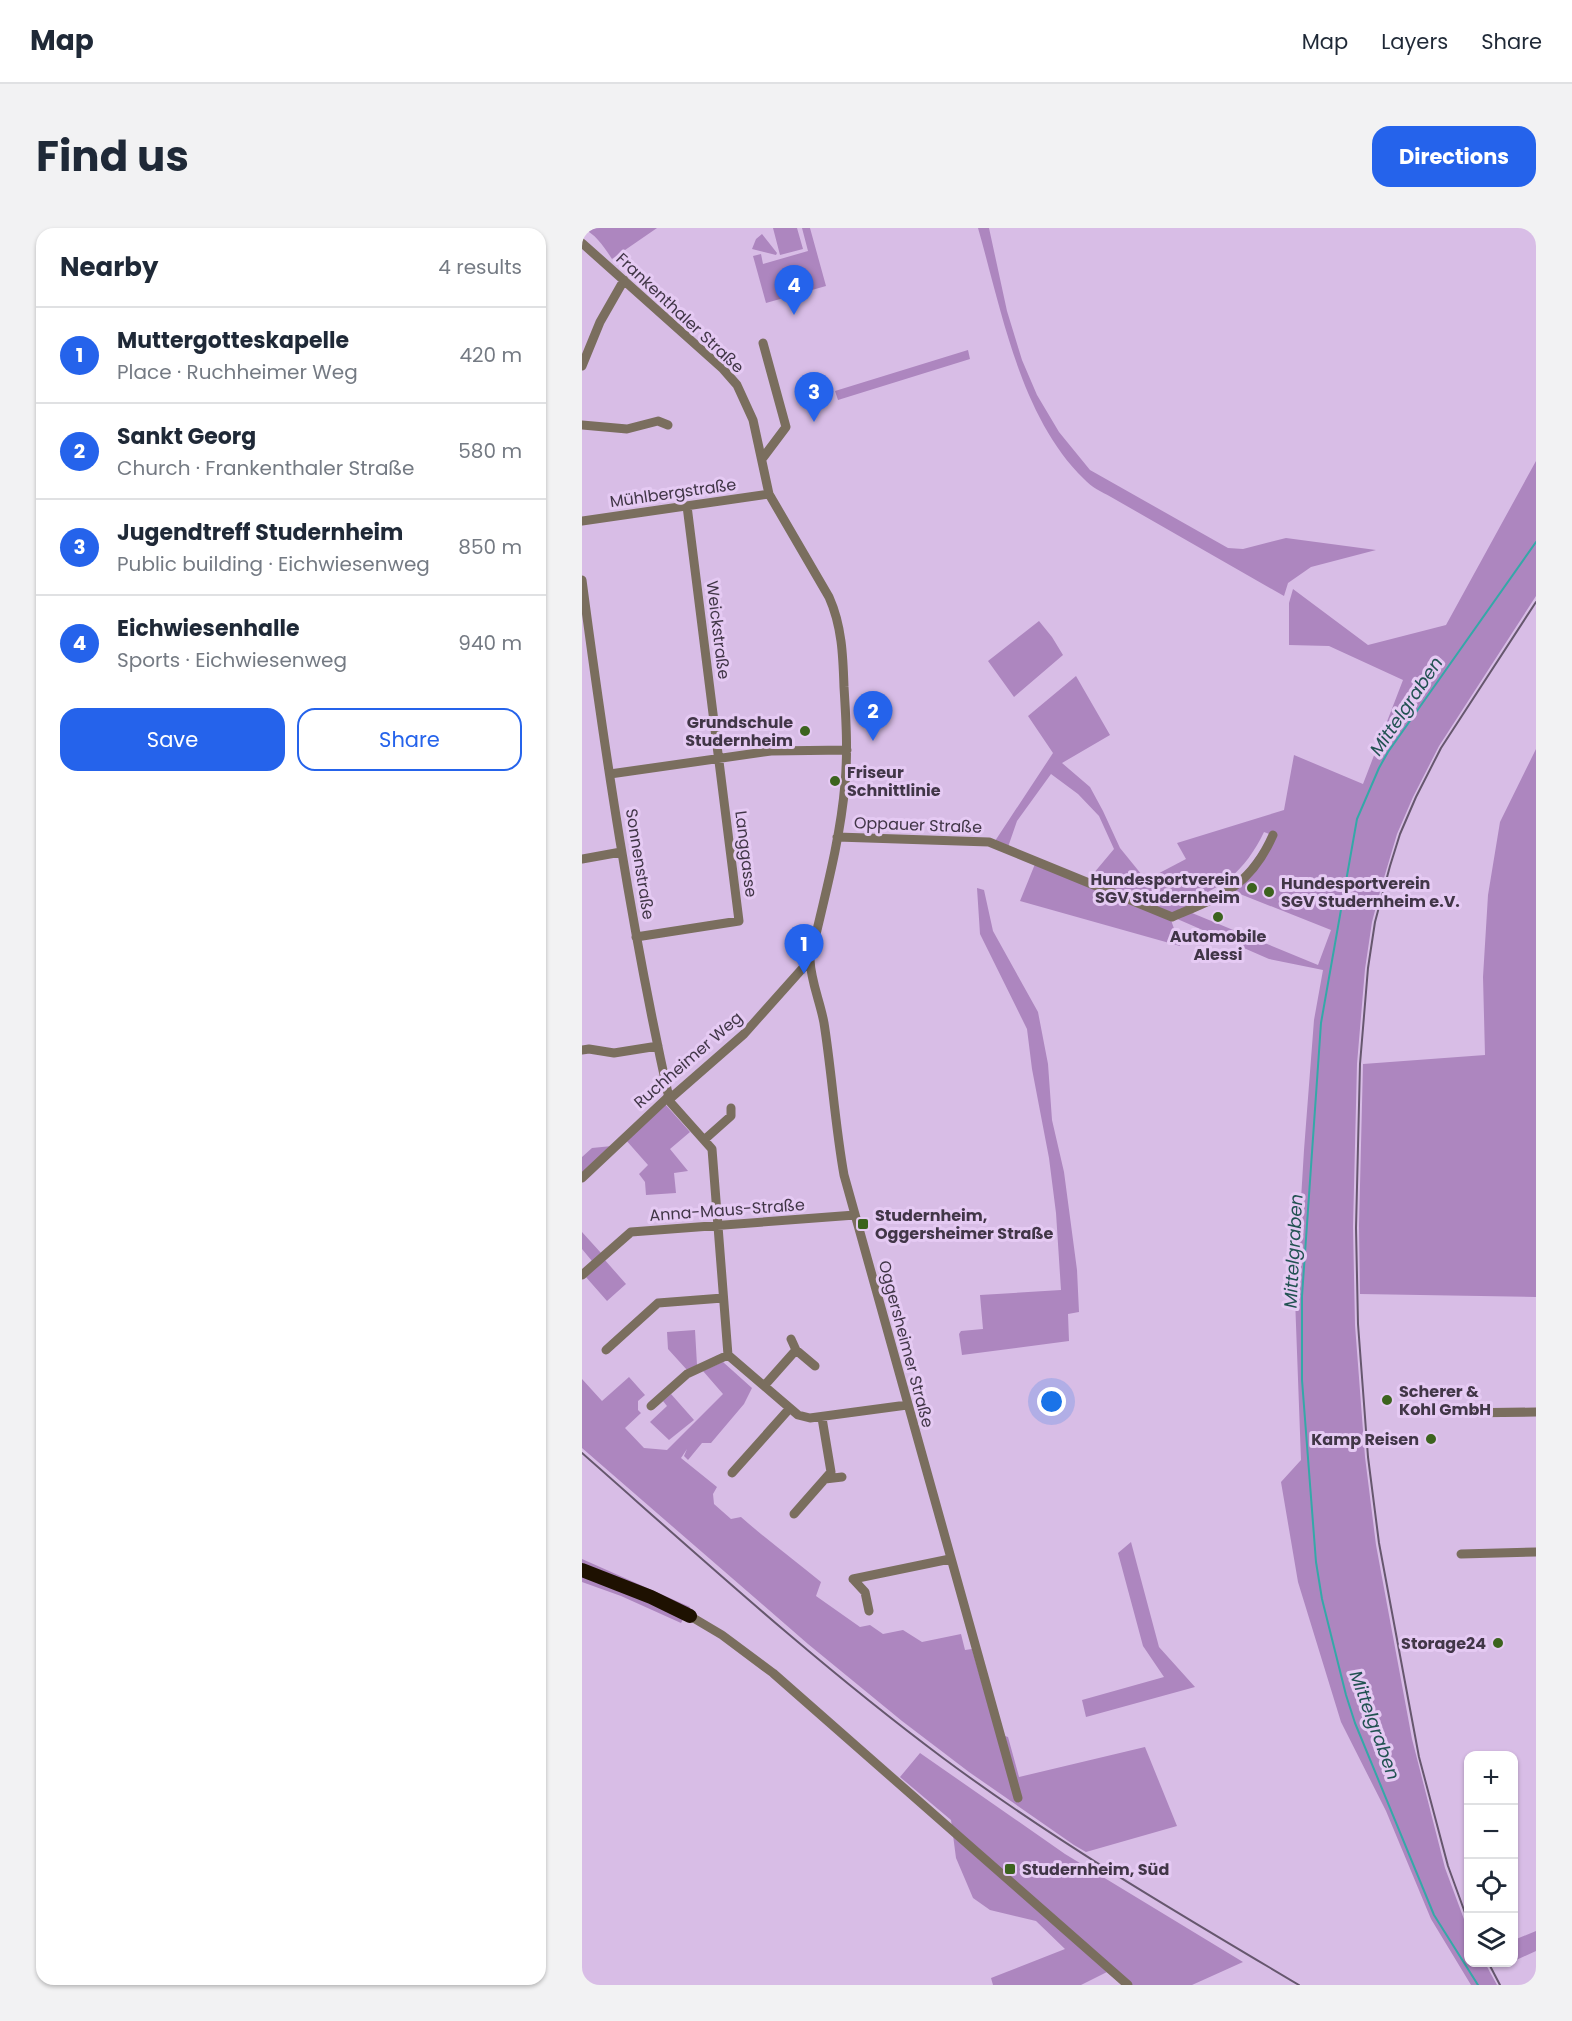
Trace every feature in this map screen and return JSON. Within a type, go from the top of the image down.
[{"type":"highway","points":[[582,1570],[631,1588],[690,1616]]},
{"type":"street","name":"Frankenthaler Straße","points":[[582,243],[723,369],[737,385],[753,420],[769,494],[830,597],[837,615],[842,647],[847,750]]},
{"type":"street","points":[[582,366],[600,322],[624,280]]},
{"type":"street","points":[[762,459],[786,427],[763,343]]},
{"type":"street","points":[[582,425],[627,429],[658,421],[668,425]]},
{"type":"street","name":"Mühlbergstraße","points":[[582,521],[769,494]]},
{"type":"street","name":"Weickstraße","points":[[687,506],[719,759]]},
{"type":"street","name":"Sonnenstraße","points":[[582,580],[586,644],[636,937],[669,1098],[712,1149],[728,1355]]},
{"type":"street","points":[[610,774],[771,751],[847,750]]},
{"type":"street","name":"Oggersheimer Straße","points":[[847,750],[845,785],[837,837],[810,960],[811,973],[824,1021],[838,1142],[855,1215],[907,1405],[1018,1798]]},
{"type":"street","name":"Langgasse","points":[[636,937],[739,921],[719,759]]},
{"type":"street","name":"Oppauer Straße","points":[[837,837],[989,842],[1172,917],[1209,902],[1234,887],[1250,873],[1273,835]]},
{"type":"street","points":[[582,859],[621,852]]},
{"type":"street","name":"Ruchheimer Weg","points":[[582,1178],[666,1099],[744,1034],[810,960]]},
{"type":"street","points":[[582,1050],[614,1053],[658,1046]]},
{"type":"street","points":[[704,1140],[731,1116],[731,1108]]},
{"type":"street","name":"Anna-Maus-Straße","points":[[582,1275],[631,1232],[855,1215]]},
{"type":"street","points":[[606,1350],[658,1303],[723,1298]]},
{"type":"street","points":[[791,1339],[796,1350],[815,1366]]},
{"type":"street","points":[[764,1386],[796,1350]]},
{"type":"street","points":[[651,1406],[687,1374],[728,1355],[798,1415],[822,1418],[907,1405]]},
{"type":"street","points":[[732,1473],[789,1408]]},
{"type":"street","points":[[1456,1413],[1536,1412]]},
{"type":"street","points":[[794,1514],[831,1473],[822,1418]]},
{"type":"street","points":[[825,1479],[842,1477]]},
{"type":"street","points":[[1461,1554],[1536,1552]]},
{"type":"street","points":[[869,1611],[865,1592],[853,1579],[950,1559]]},
{"type":"street","points":[[690,1616],[722,1635],[773,1673],[1128,1985]]},
{"type":"shaded area","points":[[582,228],[657,228],[612,259],[596,237]]},
{"type":"shaded area","points":[[773,228],[797,228],[803,249],[780,255]]},
{"type":"shaded area","points":[[802,228],[810,228],[826,286],[766,303],[753,256],[761,254],[763,264],[808,251]]},
{"type":"shaded area","points":[[978,228],[989,228],[1007,311],[1022,360],[1037,395],[1059,432],[1090,470],[1228,548],[1243,549],[1286,538],[1376,550],[1311,567],[1288,583],[1284,596],[1090,484],[1062,454],[1029,394],[1005,328]]},
{"type":"shaded area","points":[[762,234],[777,253],[776,255],[752,249],[756,239]]},
{"type":"shaded area","points":[[968,350],[970,359],[838,400],[835,391]]},
{"type":"shaded area","points":[[1536,461],[1536,596],[1439,746],[1397,834],[1372,922],[1365,969],[1357,1064],[1353,1227],[1355,1325],[1365,1457],[1376,1545],[1412,1739],[1445,1868],[1464,1919],[1464,1967],[1487,1967],[1497,1985],[1471,1985],[1431,1919],[1386,1811],[1341,1722],[1298,1582],[1281,1482],[1301,1460],[1295,1298],[1314,1020],[1323,970],[1269,959],[1088,880],[1114,849],[1099,816],[1078,794],[1051,774],[1017,821],[1008,847],[995,841],[1053,753],[1028,716],[1076,676],[1110,735],[1062,763],[1090,787],[1120,848],[1146,880],[1186,859],[1177,843],[1284,810],[1294,755],[1363,784],[1403,680],[1329,646],[1289,645],[1289,603],[1293,589],[1368,645],[1446,625]],"holes":[[[1264,832],[1272,835],[1234,887],[1228,880],[1249,858]],[[1224,883],[1229,891],[1210,901],[1206,893]],[[1235,892],[1331,930],[1318,965],[1192,913]]]},
{"type":"shaded area","points":[[1039,621],[1063,655],[1014,697],[988,661]]},
{"type":"shaded area","points":[[1536,749],[1536,1297],[1360,1294],[1359,1226],[1363,1064],[1485,1055],[1483,977],[1488,895],[1500,822]]},
{"type":"shaded area","points":[[1035,864],[1171,920],[1180,946],[1020,901]]},
{"type":"shaded area","points":[[977,888],[984,890],[993,931],[1038,1012],[1048,1064],[1052,1120],[1064,1172],[1077,1270],[1079,1312],[1068,1314],[1069,1341],[962,1355],[959,1334],[961,1331],[983,1329],[980,1295],[1061,1290],[1056,1213],[1049,1158],[1027,1029],[980,934]]},
{"type":"shaded area","points":[[665,1104],[690,1132],[670,1149],[688,1171],[674,1173],[676,1193],[646,1195],[645,1182],[639,1174],[648,1165],[625,1139]]},
{"type":"shaded area","points":[[612,1146],[582,1173],[582,1157],[592,1148]]},
{"type":"shaded area","points":[[582,1232],[601,1253],[592,1261],[582,1249]]},
{"type":"shaded area","points":[[604,1259],[626,1284],[607,1301],[585,1276]]},
{"type":"shaded area","points":[[695,1330],[697,1365],[687,1370],[668,1349],[667,1332]]},
{"type":"shaded area","points":[[723,1362],[752,1388],[744,1404],[711,1443],[702,1443],[688,1460],[684,1456],[687,1449],[681,1458],[717,1487],[713,1494],[714,1504],[731,1519],[741,1517],[821,1582],[816,1596],[860,1627],[870,1625],[883,1634],[903,1630],[922,1642],[961,1634],[965,1650],[972,1649],[996,1733],[1008,1737],[1019,1777],[1145,1747],[1177,1826],[1086,1852],[1074,1845],[969,1772],[902,1721],[808,1644],[582,1448],[582,1379],[602,1401],[629,1377],[645,1395],[638,1401],[638,1410],[641,1413],[625,1428],[644,1448],[667,1450],[723,1394],[703,1371]]},
{"type":"shaded area","points":[[671,1394],[694,1420],[669,1440],[650,1422],[667,1406],[663,1401]]},
{"type":"shaded area","points":[[1131,1542],[1159,1647],[1195,1687],[1086,1717],[1082,1700],[1164,1677],[1143,1646],[1118,1553]]},
{"type":"shaded area","points":[[582,1559],[690,1607],[681,1623],[621,1596],[582,1582]]},
{"type":"shaded area","points":[[920,1753],[1065,1854],[1243,1962],[1192,1985],[1122,1985],[1107,1972],[1081,1985],[993,1985],[991,1978],[1065,1949],[1036,1921],[990,1910],[973,1898],[956,1858],[951,1820],[900,1777]]},
{"type":"shaded area","points":[[1536,1931],[1536,1951],[1518,1959],[1518,1938]]},
{"type":"waterway","name":"Mittelgraben","points":[[1478,1985],[1434,1915],[1355,1723],[1346,1695],[1322,1599],[1316,1562],[1302,1380],[1302,1296],[1321,1023],[1357,819],[1388,752],[1536,542]]},
{"type":"railway","points":[[1465,1913],[1448,1866],[1419,1757],[1379,1543],[1368,1457],[1358,1324],[1356,1228],[1360,1064],[1368,968],[1375,922],[1400,834],[1441,748],[1536,602]]},
{"type":"railway","points":[[582,1453],[805,1648],[943,1758],[1073,1848],[1299,1985]]},
{"type":"railway","points":[[1491,1967],[1500,1985]]},
{"type":"place","name":"Eichwiesenhalle","points":[[794,315]]},
{"type":"place","name":"Jugendtreff Studernheim","points":[[814,422]]},
{"type":"place","name":"Grundschule Studernheim","points":[[805,731]]},
{"type":"place","name":"Sankt Georg","points":[[873,741]]},
{"type":"place","name":"Friseur Schnittlinie","points":[[835,781]]},
{"type":"place","name":"Hundesportverein SGV Studernheim","points":[[1252,888]]},
{"type":"place","name":"Hundesportverein SGV Studernheim e.V.","points":[[1269,892]]},
{"type":"place","name":"Automobile Alessi","points":[[1218,917]]},
{"type":"place","name":"Muttergotteskapelle","points":[[804,974]]},
{"type":"place","name":"Studernheim, Oggersheimer Straße","points":[[863,1224]]},
{"type":"place","name":"Scherer & Kohl GmbH","points":[[1387,1400]]},
{"type":"place","name":"Kamp Reisen","points":[[1431,1439]]},
{"type":"place","name":"Storage24","points":[[1498,1643]]},
{"type":"place","name":"Studernheim, Süd","points":[[1010,1869]]}]
